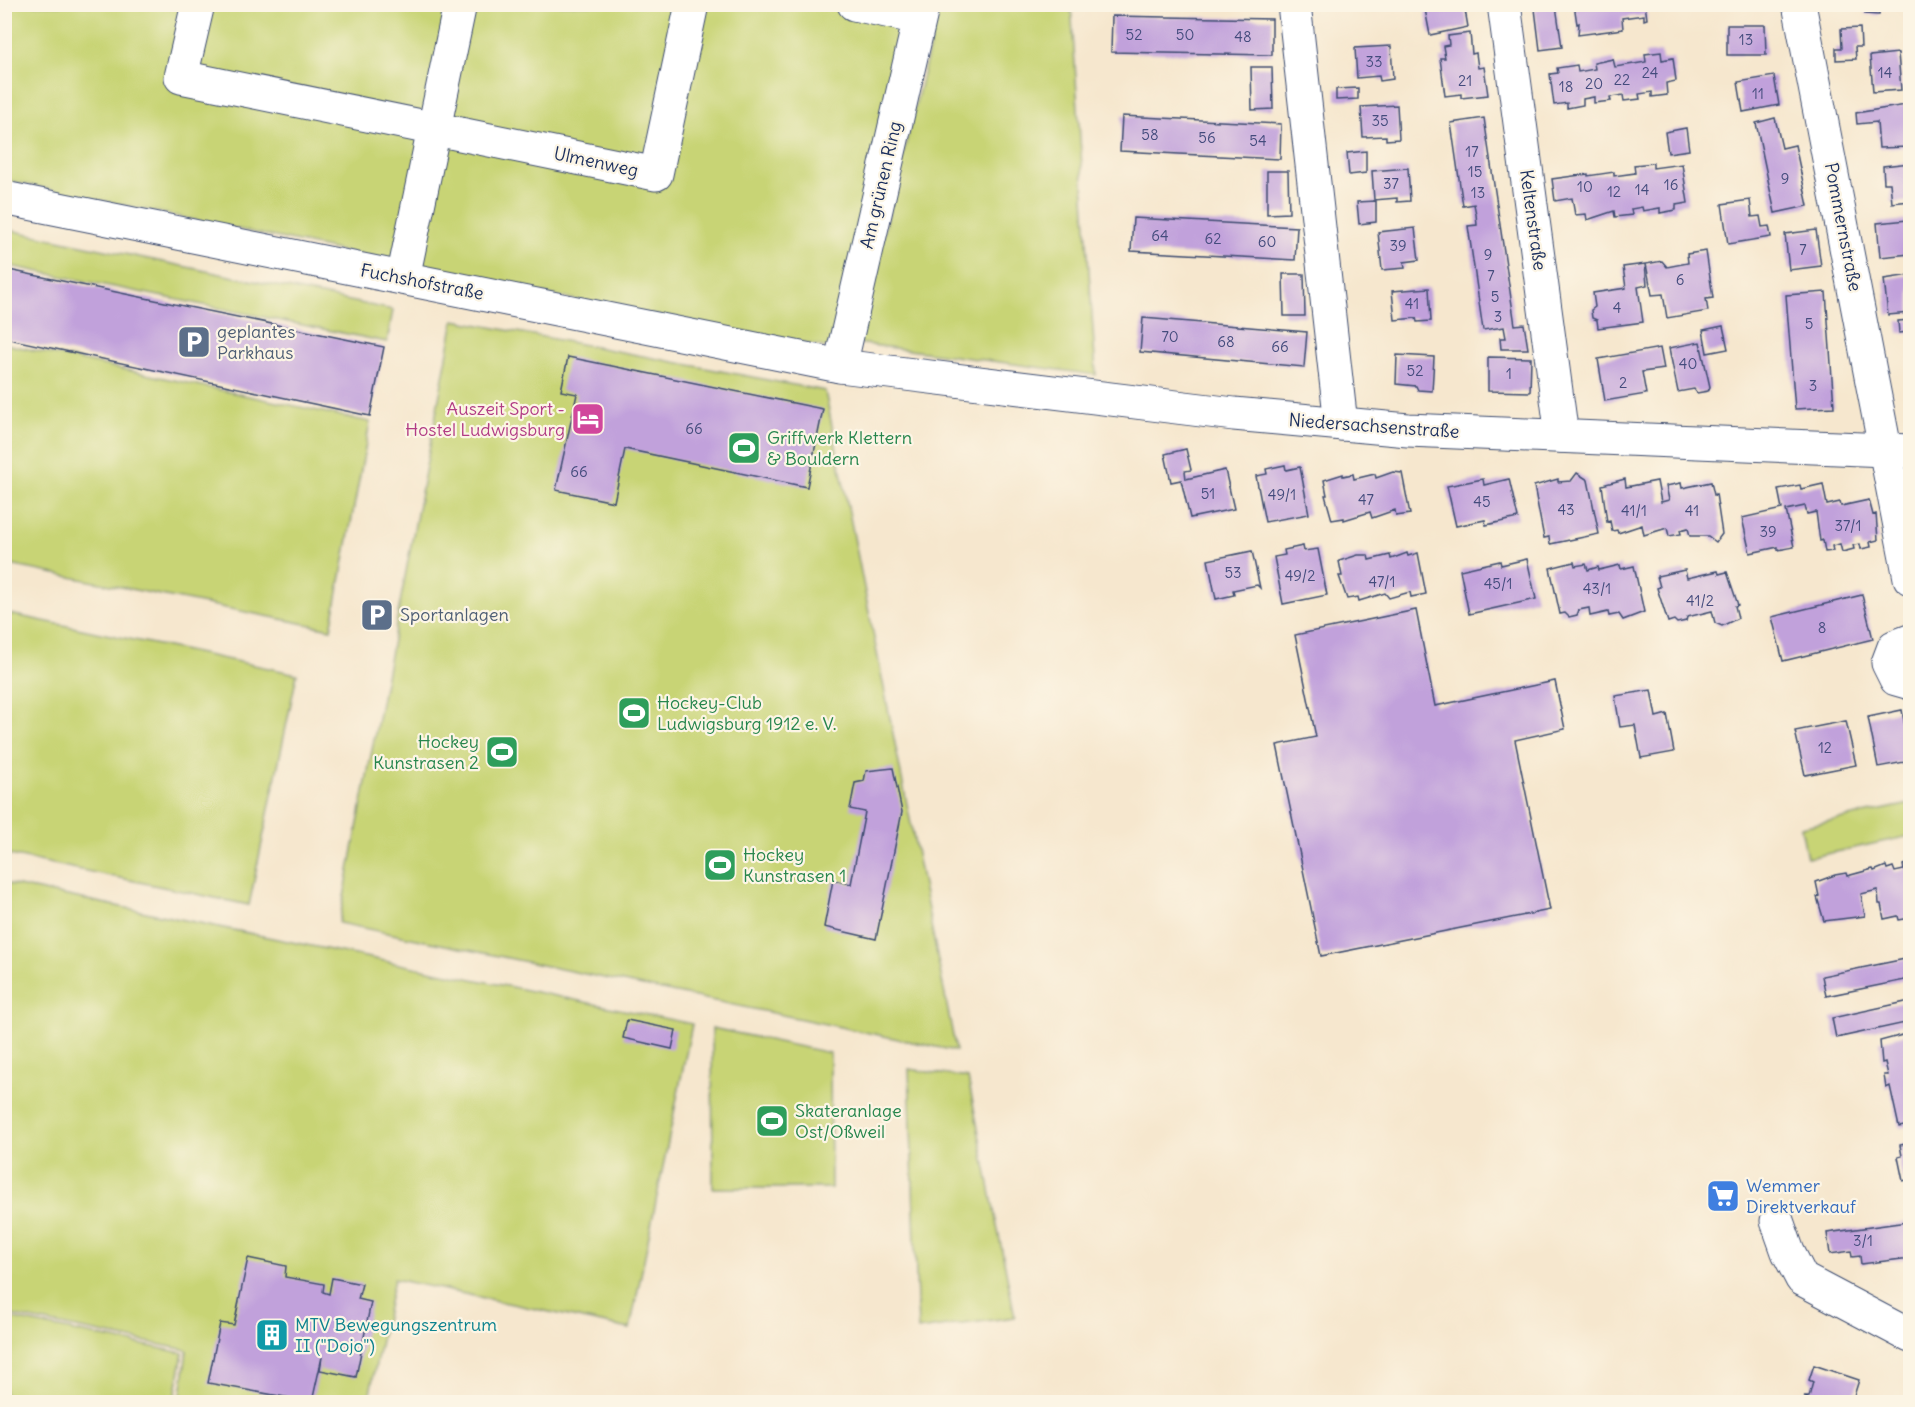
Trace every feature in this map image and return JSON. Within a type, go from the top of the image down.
[{"type":"street","name":"Ulmenweg","points":[[198,4],[181,77],[656,174],[692,4]]},
{"type":"street","points":[[403,278],[460,4]]},
{"type":"street","points":[[854,4],[921,11]]},
{"type":"street","points":[[1294,4],[1341,424]]},
{"type":"street","name":"Keltenstraße","points":[[1504,4],[1562,436]]},
{"type":"street","name":"Pommernstraße","points":[[1798,4],[1899,450],[1911,578]]},
{"type":"street","name":"Am grünen Ring","points":[[840,366],[921,11]]},
{"type":"street","name":"Fuchshofstraße","points":[[4,198],[840,366]]},
{"type":"street","name":"Niedersachsenstraße","points":[[840,366],[1234,414],[1341,424],[1462,433],[1899,450]]},
{"type":"street","points":[[1911,641],[1894,647],[1887,663],[1896,679],[1911,683]]},
{"type":"street","points":[[1777,1221],[1788,1252],[1802,1279],[1911,1336]]},
{"type":"green space","points":[[5,5],[923,5],[829,348],[555,296],[5,180]]},
{"type":"green space","points":[[940,5],[1071,5],[1096,375],[857,343]]},
{"type":"green space","points":[[5,229],[393,310],[387,342],[5,265]]},
{"type":"green space","name":"Hockey-Club Ludwigsburg 1912 e. V.","points":[[454,320],[825,391],[956,1051],[339,923]]},
{"type":"green space","points":[[5,344],[370,422],[331,629],[5,564]]},
{"type":"green space","points":[[5,613],[297,674],[249,905],[5,854]]},
{"type":"green space","points":[[1910,804],[1910,836],[1807,858],[1801,827]]},
{"type":"green space","points":[[4,883],[692,1024],[630,1329],[394,1279],[368,1402],[180,1402],[187,1350],[5,1314]]},
{"type":"green space","name":"Skateranlage Ost/Oßweil","points":[[712,1028],[830,1053],[831,1188],[713,1188]]},
{"type":"green space","points":[[909,1069],[968,1078],[1015,1317],[918,1330]]},
{"type":"green space","points":[[5,1317],[183,1353],[174,1402],[5,1402]]},
{"type":"building","points":[[1424,4],[1464,4],[1468,27],[1430,35]]},
{"type":"building","points":[[1574,4],[1645,4],[1647,19],[1644,20],[1644,15],[1622,18],[1623,29],[1578,35],[1579,23],[1577,24]]},
{"type":"building","points":[[1866,4],[1880,4],[1879,15],[1865,14]]},
{"type":"building","points":[[1556,6],[1562,47],[1540,50],[1535,9]]},
{"type":"building","points":[[1112,16],[1272,19],[1272,55],[1111,52]]},
{"type":"building","points":[[1727,25],[1765,25],[1766,55],[1727,55]]},
{"type":"building","points":[[1860,28],[1861,47],[1855,47],[1856,59],[1836,60],[1836,48],[1842,48],[1841,29]]},
{"type":"building","points":[[1470,33],[1472,54],[1476,53],[1478,68],[1484,67],[1488,95],[1461,98],[1461,94],[1445,96],[1440,58],[1445,58],[1443,46],[1449,45],[1448,36]]},
{"type":"building","points":[[1391,46],[1393,79],[1380,81],[1379,76],[1357,78],[1355,48]]},
{"type":"building","points":[[1661,52],[1662,60],[1673,58],[1676,81],[1666,83],[1667,95],[1652,97],[1652,92],[1639,94],[1640,99],[1624,101],[1623,95],[1610,97],[1611,101],[1594,103],[1594,97],[1583,99],[1583,105],[1567,108],[1567,103],[1554,105],[1550,74],[1558,73],[1557,68],[1577,65],[1578,72],[1595,69],[1594,63],[1613,59],[1615,67],[1646,62],[1645,54]]},
{"type":"building","points":[[1898,53],[1901,90],[1873,92],[1870,56]]},
{"type":"building","points":[[1251,67],[1272,67],[1273,109],[1252,110]]},
{"type":"building","points":[[1774,76],[1779,105],[1743,112],[1738,82]]},
{"type":"building","points":[[1358,88],[1358,99],[1336,100],[1336,89]]},
{"type":"building","points":[[1397,105],[1399,139],[1386,140],[1386,136],[1363,137],[1361,107]]},
{"type":"building","points":[[1906,105],[1910,108],[1910,147],[1879,148],[1877,122],[1857,124],[1856,113]]},
{"type":"building","points":[[1122,116],[1281,124],[1280,159],[1120,151]]},
{"type":"building","points":[[1484,118],[1515,325],[1524,324],[1528,349],[1501,349],[1500,338],[1506,338],[1504,327],[1483,330],[1468,226],[1477,225],[1476,214],[1474,204],[1463,206],[1451,123]]},
{"type":"building","points":[[1775,118],[1782,148],[1795,145],[1808,206],[1775,213],[1756,123]]},
{"type":"building","points":[[1686,128],[1689,150],[1668,153],[1665,132]]},
{"type":"building","points":[[1366,151],[1366,173],[1349,175],[1347,153]]},
{"type":"building","points":[[1653,163],[1653,168],[1682,164],[1688,203],[1676,205],[1676,210],[1660,213],[1660,208],[1643,211],[1642,207],[1631,209],[1632,215],[1615,217],[1614,211],[1587,220],[1586,214],[1575,215],[1572,198],[1555,201],[1552,179],[1614,172],[1614,176],[1635,173],[1634,165]]},
{"type":"building","points":[[1910,163],[1910,201],[1892,203],[1890,183],[1884,183],[1883,166]]},
{"type":"building","points":[[1408,168],[1410,201],[1397,202],[1397,198],[1374,200],[1372,171]]},
{"type":"building","points":[[1267,171],[1288,171],[1289,213],[1267,214]]},
{"type":"building","points":[[1750,200],[1752,217],[1760,216],[1762,227],[1769,226],[1771,237],[1728,244],[1722,204]]},
{"type":"building","points":[[1376,201],[1376,222],[1359,224],[1357,202]]},
{"type":"building","points":[[1133,218],[1297,227],[1295,260],[1131,251]]},
{"type":"building","points":[[1908,220],[1910,254],[1880,257],[1877,223]]},
{"type":"building","points":[[1415,228],[1419,260],[1404,262],[1405,268],[1382,270],[1378,232]]},
{"type":"building","points":[[1816,230],[1821,266],[1789,270],[1785,234]]},
{"type":"building","points":[[1706,251],[1713,298],[1706,299],[1708,311],[1667,318],[1663,294],[1652,295],[1646,264],[1662,261],[1667,267],[1688,263],[1687,254]]},
{"type":"building","points":[[1645,264],[1647,285],[1638,287],[1643,322],[1598,328],[1597,320],[1592,318],[1591,310],[1595,307],[1593,293],[1626,288],[1623,267]]},
{"type":"building","name":"geplantes Parkhaus","points":[[4,269],[384,347],[370,416],[4,338]]},
{"type":"building","points":[[1283,274],[1304,274],[1305,316],[1284,316]]},
{"type":"building","points":[[1910,275],[1910,313],[1888,315],[1884,279]]},
{"type":"building","points":[[1429,288],[1431,321],[1417,322],[1416,318],[1395,320],[1392,291]]},
{"type":"building","points":[[1826,292],[1834,407],[1795,409],[1786,295]]},
{"type":"building","points":[[1143,318],[1307,332],[1304,367],[1140,352]]},
{"type":"building","points":[[1910,320],[1910,332],[1899,333],[1898,321]]},
{"type":"building","points":[[1723,326],[1728,349],[1707,353],[1703,330]]},
{"type":"building","points":[[1700,342],[1710,387],[1708,391],[1697,393],[1694,389],[1678,392],[1669,348]]},
{"type":"building","points":[[1660,348],[1664,369],[1642,372],[1646,394],[1605,401],[1598,359]]},
{"type":"building","points":[[1397,355],[1434,357],[1432,391],[1418,390],[1416,386],[1396,384]]},
{"type":"building","points":[[568,357],[823,409],[807,487],[625,449],[614,502],[556,490],[577,394],[561,391]]},
{"type":"building","points":[[1488,357],[1531,358],[1530,392],[1488,391]]},
{"type":"building","points":[[1186,449],[1191,470],[1185,471],[1186,479],[1225,470],[1234,509],[1190,518],[1181,480],[1171,482],[1165,454]]},
{"type":"building","points":[[1285,465],[1286,470],[1300,467],[1309,514],[1265,522],[1256,476],[1267,474],[1266,469]]},
{"type":"building","points":[[1393,472],[1402,473],[1410,514],[1396,516],[1395,510],[1372,518],[1370,512],[1344,520],[1344,518],[1332,520],[1325,495],[1327,495],[1324,480],[1343,474],[1343,476],[1353,474],[1354,479],[1375,474],[1376,478]]},
{"type":"building","points":[[1577,473],[1588,480],[1599,534],[1550,544],[1549,537],[1544,538],[1534,486],[1558,479],[1558,482],[1571,481]]},
{"type":"building","points":[[1483,479],[1484,485],[1509,479],[1518,518],[1486,525],[1485,520],[1456,526],[1447,486]]},
{"type":"building","points":[[1625,479],[1626,487],[1657,481],[1661,502],[1669,500],[1666,486],[1681,483],[1682,488],[1711,482],[1714,495],[1716,494],[1722,534],[1716,542],[1708,536],[1690,536],[1688,528],[1680,530],[1681,534],[1669,536],[1667,528],[1644,535],[1642,525],[1618,533],[1617,530],[1612,531],[1610,521],[1607,522],[1602,485]]},
{"type":"building","points":[[1823,484],[1827,505],[1840,502],[1841,506],[1869,500],[1873,515],[1876,514],[1878,540],[1870,542],[1871,547],[1861,549],[1860,544],[1853,545],[1854,549],[1842,552],[1840,544],[1832,546],[1833,551],[1825,552],[1823,540],[1820,541],[1816,512],[1807,514],[1805,506],[1786,510],[1794,547],[1778,550],[1778,547],[1750,553],[1742,518],[1782,509],[1778,489],[1800,485],[1801,489]]},
{"type":"building","points":[[1303,546],[1304,551],[1318,549],[1327,595],[1283,604],[1274,557],[1285,555],[1284,550]]},
{"type":"building","points":[[1252,551],[1260,588],[1257,585],[1233,590],[1234,595],[1216,599],[1208,560]]},
{"type":"building","points":[[1407,553],[1408,556],[1418,553],[1426,594],[1411,597],[1410,592],[1389,598],[1385,593],[1359,601],[1358,597],[1347,599],[1339,576],[1342,576],[1339,561],[1358,555],[1368,555],[1369,560],[1390,555],[1391,559]]},
{"type":"building","points":[[1527,559],[1536,599],[1469,614],[1460,570],[1500,561],[1501,565]]},
{"type":"building","points":[[1574,562],[1575,566],[1586,564],[1588,570],[1620,565],[1621,569],[1634,566],[1644,612],[1623,620],[1619,614],[1609,616],[1608,612],[1590,616],[1589,608],[1579,610],[1577,615],[1569,617],[1565,613],[1560,614],[1550,568]]},
{"type":"building","points":[[1685,570],[1687,578],[1718,571],[1719,574],[1727,572],[1738,605],[1735,606],[1738,618],[1722,626],[1715,623],[1712,611],[1687,617],[1686,621],[1668,622],[1657,588],[1660,587],[1657,576]]},
{"type":"building","points":[[1862,595],[1873,639],[1783,661],[1772,617]]},
{"type":"building","points":[[1416,610],[1435,706],[1555,681],[1565,729],[1515,740],[1550,910],[1321,956],[1277,745],[1316,737],[1295,635]]},
{"type":"building","points":[[1651,690],[1656,717],[1667,714],[1674,752],[1641,758],[1635,725],[1620,727],[1615,696]]},
{"type":"building","points":[[1902,710],[1905,726],[1910,725],[1910,761],[1878,767],[1868,717]]},
{"type":"building","points":[[1846,721],[1856,765],[1805,775],[1795,731]]},
{"type":"building","points":[[893,768],[902,812],[876,939],[824,927],[833,880],[851,884],[865,812],[850,809],[855,783],[864,781],[866,771]]},
{"type":"building","points":[[1910,862],[1910,918],[1899,920],[1898,916],[1884,919],[1881,904],[1879,904],[1878,890],[1861,894],[1865,916],[1824,921],[1817,897],[1819,896],[1816,882],[1835,875],[1846,873],[1847,876],[1873,869],[1874,871],[1886,866],[1887,869],[1893,867],[1895,872],[1904,870],[1903,865]]},
{"type":"building","points":[[1910,958],[1910,979],[1826,996],[1822,976]]},
{"type":"building","points":[[1910,1001],[1910,1022],[1836,1038],[1832,1018]]},
{"type":"building","points":[[627,1020],[676,1030],[672,1049],[623,1038]]},
{"type":"building","points":[[1910,1033],[1910,1125],[1899,1127],[1890,1086],[1886,1088],[1884,1075],[1888,1075],[1885,1062],[1882,1063],[1880,1041]]},
{"type":"building","points":[[1910,1143],[1910,1179],[1903,1181],[1898,1157],[1902,1156],[1900,1145]]},
{"type":"building","points":[[1910,1222],[1910,1258],[1861,1264],[1860,1256],[1852,1257],[1851,1251],[1830,1254],[1827,1233]]},
{"type":"building","name":"MTV Bewegungszentrum II (\"Dojo\")","points":[[248,1258],[286,1266],[285,1277],[324,1284],[323,1292],[329,1294],[332,1278],[362,1284],[358,1299],[371,1302],[356,1377],[320,1370],[322,1357],[312,1402],[208,1383],[220,1323],[234,1325]]},
{"type":"building","points":[[1814,1365],[1859,1380],[1852,1402],[1807,1402],[1808,1399],[1804,1397],[1809,1397],[1813,1382],[1809,1380]]},
{"type":"place","name":"geplantes Parkhaus","points":[[194,342]]},
{"type":"place","name":"Auszeit Sport - Hostel Ludwigsburg","points":[[588,419]]},
{"type":"place","name":"Griffwerk Klettern & Bouldern","points":[[744,448]]},
{"type":"place","name":"Sportanlagen","points":[[377,615]]},
{"type":"place","name":"Hockey-Club Ludwigsburg 1912 e. V.","points":[[634,713]]},
{"type":"place","name":"Hockey Kunstrasen 2","points":[[502,752]]},
{"type":"place","name":"Hockey Kunstrasen 1","points":[[720,865]]},
{"type":"place","name":"Skateranlage Ost/Oßweil","points":[[772,1121]]},
{"type":"place","name":"Wemmer Direktverkauf","points":[[1723,1196]]},
{"type":"place","name":"MTV Bewegungszentrum II (\"Dojo\")","points":[[272,1335]]}]
